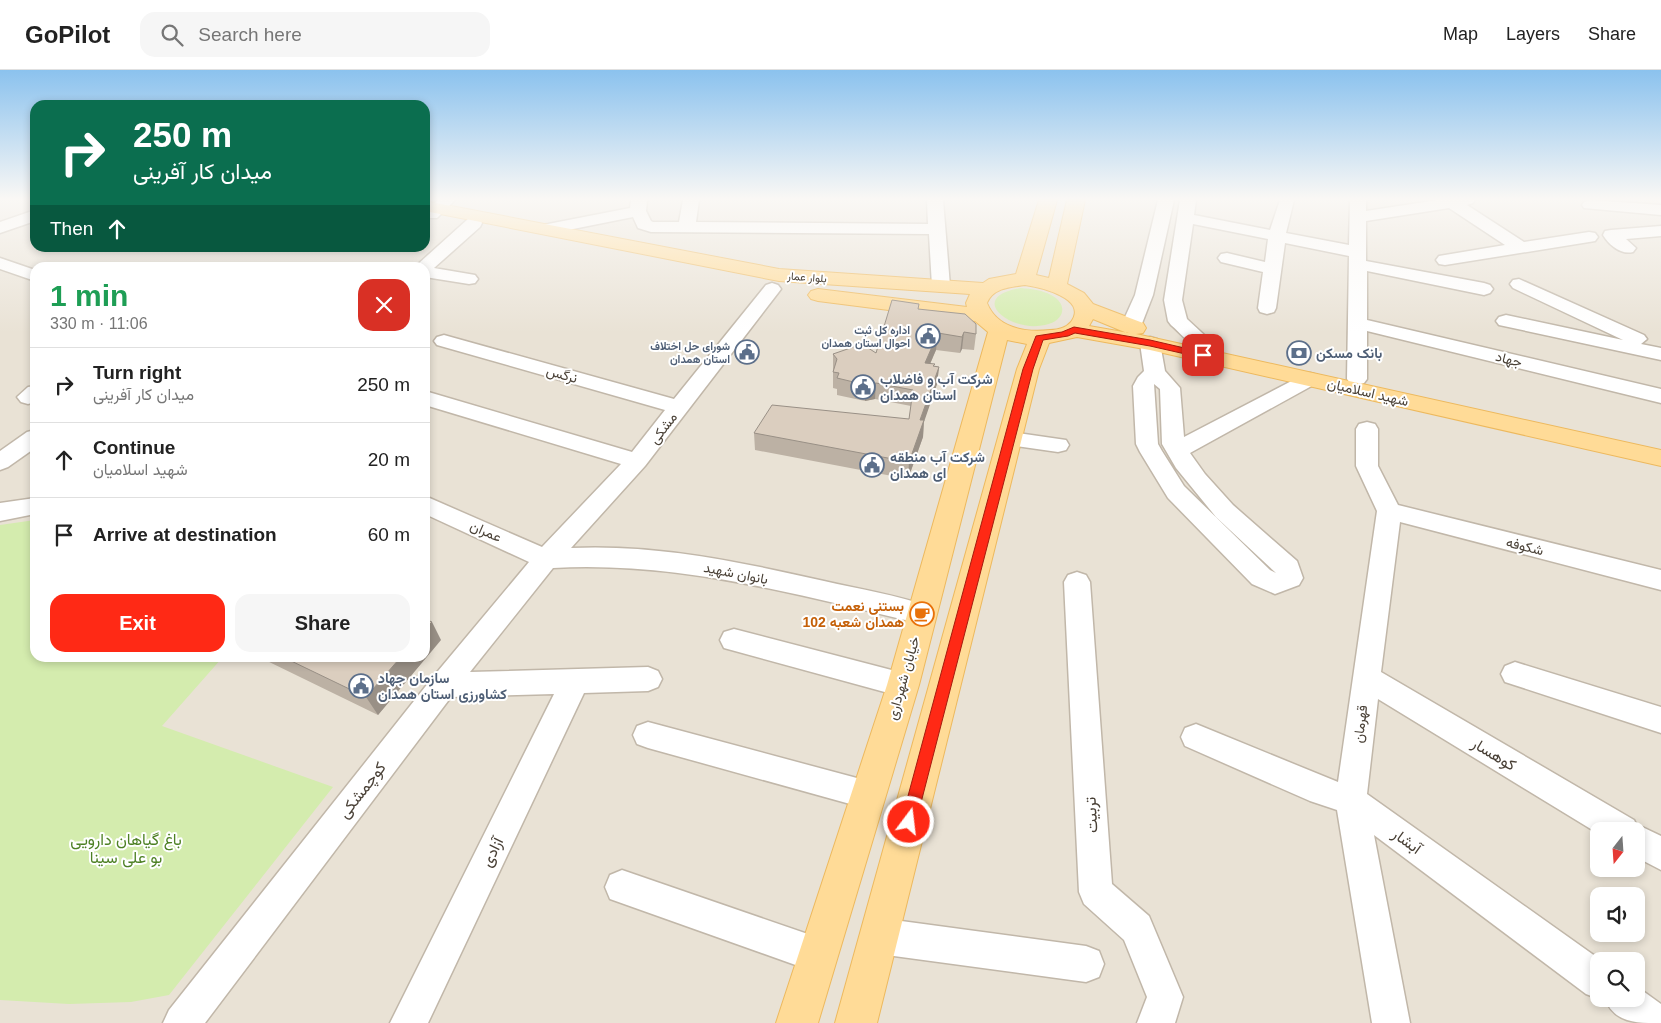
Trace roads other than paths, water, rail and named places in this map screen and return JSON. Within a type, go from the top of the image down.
[{"type":"main road","name":"بلوار عمار","points":[[571,244],[772,289],[989,322],[1018,336],[1040,338],[1058,336],[1074,330]]},
{"type":"main road","name":"بلوار عمار","points":[[626,244],[779,275],[985,289],[996,284],[1025,280],[1041,281],[1069,292],[1084,308]]},
{"type":"main road","points":[[1025,280],[1035,244]]},
{"type":"main road","points":[[1056,286],[1066,244]]},
{"type":"main road","name":"خیابان شهرداری","points":[[796,1023],[903,684],[922,614],[989,322],[976,305],[978,297],[985,289]]},
{"type":"main road","points":[[1074,330],[1081,324],[1084,308]]},
{"type":"main road","name":"شهید اسلامیان","points":[[1084,308],[1130,326],[1204,344],[1661,447]]},
{"type":"main road","name":"شهید اسلامیان","points":[[1074,330],[1150,343],[1661,458]]},
{"type":"main road","points":[[856,1023],[1028,369],[1040,338]]},
{"type":"street","points":[[430,263],[450,244]]},
{"type":"street","points":[[938,244],[941,286]]},
{"type":"street","points":[[1130,326],[1144,295],[1156,244]]},
{"type":"street","points":[[1181,244],[1173,300],[1178,321],[1204,344]]},
{"type":"street","points":[[1267,308],[1276,244]]},
{"type":"street","points":[[1308,244],[1484,289]]},
{"type":"street","points":[[1357,244],[1357,380]]},
{"type":"street","points":[[1517,244],[1520,247]]},
{"type":"street","points":[[1445,260],[1537,244]]},
{"type":"street","points":[[1623,244],[1627,248]]},
{"type":"street","points":[[1227,258],[1273,269]]},
{"type":"street","points":[[0,263],[30,274]]},
{"type":"street","points":[[430,273],[469,279]]},
{"type":"street","points":[[1519,284],[1661,350]]},
{"type":"street","name":"مشکی","points":[[546,559],[637,460],[772,289]]},
{"type":"street","points":[[1144,295],[1173,300]]},
{"type":"street","points":[[1506,321],[1661,354]]},
{"type":"street","name":"جهاد","points":[[1357,323],[1661,396]]},
{"type":"street","name":"نرگس","points":[[444,341],[679,407]]},
{"type":"street","points":[[1150,343],[1155,373],[1170,388],[1174,444],[1177,450],[1202,488],[1219,507],[1288,568],[1290,578],[1274,584],[1261,577],[1176,492],[1147,444],[1143,386],[1145,381],[1155,373]]},
{"type":"street","points":[[1177,450],[1310,379]]},
{"type":"street","points":[[430,399],[637,460]]},
{"type":"street","points":[[1367,429],[1367,466],[1389,511]]},
{"type":"street","points":[[1010,440],[1058,445]]},
{"type":"street","points":[[0,462],[30,441]]},
{"type":"street","name":"عمران","points":[[430,506],[546,559]]},
{"type":"street","points":[[0,512],[30,507]]},
{"type":"street","name":"شکوفه","points":[[1389,511],[1661,580]]},
{"type":"street","name":"قهرمان","points":[[1389,511],[1351,800],[1391,1023]]},
{"type":"street","name":"بانوان شهید","points":[[546,559],[580,555],[688,564],[778,581],[922,614]]},
{"type":"street","name":"کوچمشکی","points":[[182,1023],[443,685],[546,559]]},
{"type":"street","name":"تربیت","points":[[1078,582],[1096,892],[1137,928],[1165,997],[1156,1023]]},
{"type":"street","points":[[734,640],[903,684]]},
{"type":"street","points":[[1515,674],[1661,720]]},
{"type":"street","name":"کوهسار","points":[[1366,677],[1608,822]]},
{"type":"street","points":[[443,685],[648,679]]},
{"type":"street","name":"آزادی","points":[[409,1023],[575,681]]},
{"type":"street","points":[[648,736],[868,795]]},
{"type":"street","name":"آبشار","points":[[1196,737],[1321,791],[1351,800],[1590,974]]},
{"type":"street","points":[[1645,844],[1661,854]]},
{"type":"street","points":[[622,887],[818,955]]},
{"type":"street","points":[[878,936],[1086,964]]},
{"type":"street","points":[[1634,1007],[1656,1023]]},
{"type":"place","name":"اداره کل ثبت احوال استان همدان","points":[[928,336]]},
{"type":"place","name":"شوراى حل اختلاف استان همدان","points":[[747,352]]},
{"type":"place","name":"بانک مسکن","points":[[1299,353]]},
{"type":"place","name":"شرکت آب و فاضلاب استان همدان","points":[[863,387]]},
{"type":"place","name":"شرکت آب منطقه ای همدان","points":[[872,465]]},
{"type":"place","name":"بستنی نعمت همدان شعبه 102","points":[[922,614]]},
{"type":"place","name":"سازمان جهاد کشاورزی استان همدان","points":[[361,686]]},
{"type":"park label","name":"باغ گیاهان دارویی بو علی سینا","points":[[126,848]]}]
